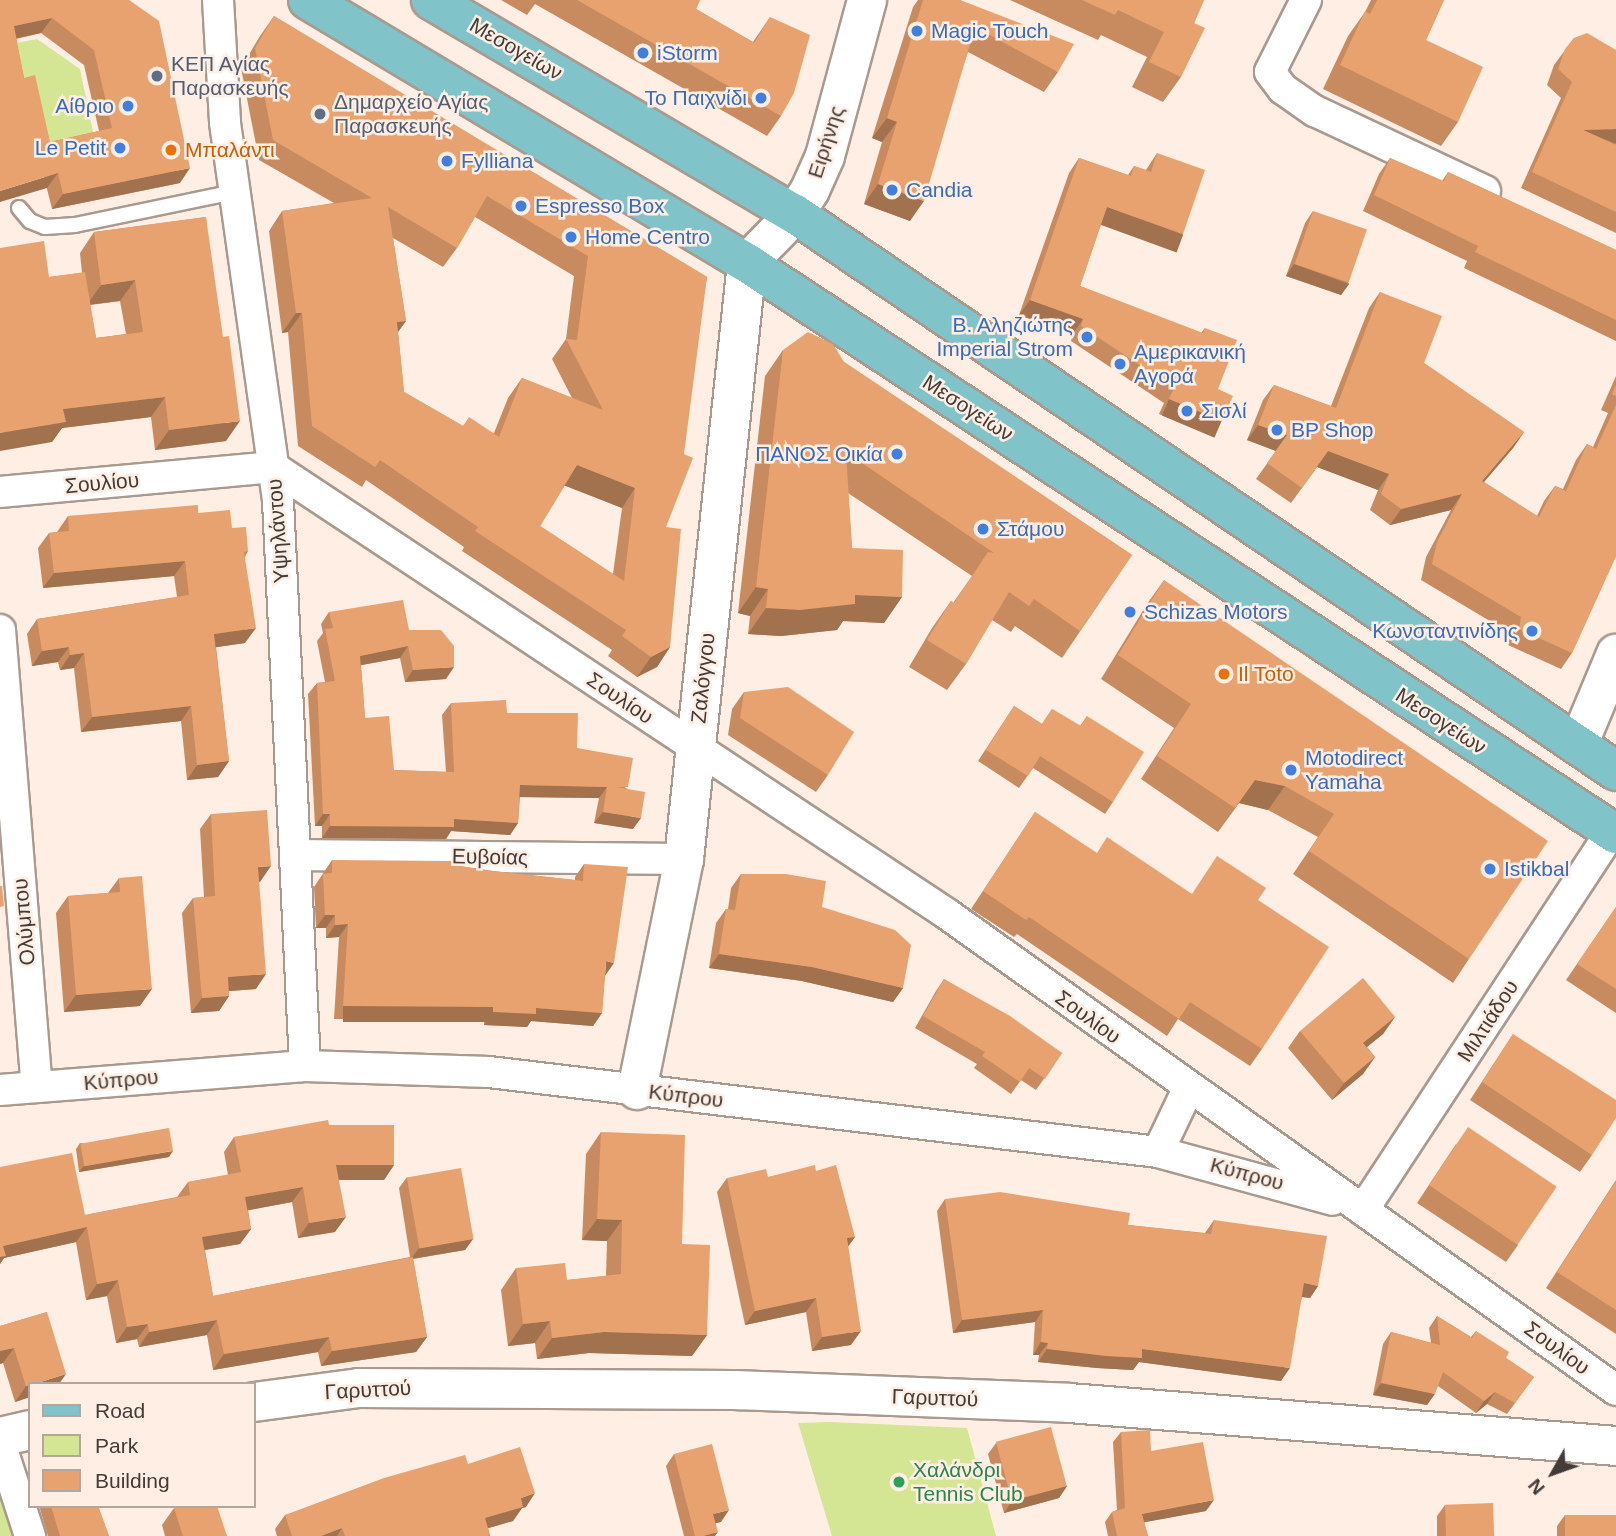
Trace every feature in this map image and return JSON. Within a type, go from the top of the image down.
[{"type":"main road","name":"Μεσογείων","points":[[308,0],[747,262],[1614,833]]},
{"type":"main road","name":"Μεσογείων","points":[[431,0],[795,214],[1616,771]]},
{"type":"street","name":"Υψηλάντου","points":[[218,0],[225,123],[273,467],[305,1066]]},
{"type":"street","name":"Ειρήνης","points":[[747,262],[795,214],[825,156],[867,0]]},
{"type":"street","points":[[1306,0],[1270,72],[1283,89],[1315,111],[1516,205]]},
{"type":"street","name":"Ζαλόγγου","points":[[637,1090],[684,859],[747,262]]},
{"type":"street","name":"Σουλίου","points":[[0,492],[273,467],[947,914],[1616,1390]]},
{"type":"street","name":"Ολύμπου","points":[[0,630],[37,1087]]},
{"type":"street","points":[[1578,745],[1616,654]]},
{"type":"street","name":"Μιλτιάδου","points":[[1363,1210],[1614,833]]},
{"type":"street","name":"Ευβοίας","points":[[295,855],[684,859]]},
{"type":"street","name":"Κύπρου","points":[[0,1090],[305,1066],[489,1072],[1158,1152],[1269,1179],[1363,1210]]},
{"type":"street","points":[[1158,1152],[1188,1088]]},
{"type":"street","name":"Γαρυττού","points":[[256,1402],[359,1388],[734,1390],[1069,1403],[1616,1446]]},
{"type":"street","points":[[0,1437],[28,1430]]},
{"type":"street","points":[[0,1443],[30,1536]]},
{"type":"lane","points":[[19,208],[37,224],[65,226],[235,192]]},
{"type":"green space","points":[[37,39],[80,69],[94,137],[34,153],[11,44]]},
{"type":"green space","name":"Χαλάνδρι Tennis Club","points":[[798,1423],[967,1428],[996,1536],[832,1536]]},
{"type":"green space","points":[[0,1443],[27,1536],[0,1536]]},
{"type":"building","name":"Αίθριο","points":[[0,0],[129,0],[159,21],[190,168],[63,194],[58,173],[0,191]],"holes":[[[52,18],[94,50],[112,128],[50,142],[35,75],[24,78],[14,26]]]},
{"type":"building","points":[[577,0],[700,0],[696,9],[754,43],[770,17],[810,35],[794,93],[781,116]]},
{"type":"building","points":[[923,0],[960,0],[1074,44],[1058,72],[975,27],[924,201],[878,184],[897,122],[887,118]]},
{"type":"building","points":[[1082,0],[1204,0],[1194,23],[1205,28],[1181,77],[1149,62],[1164,32],[1118,10],[1115,15]]},
{"type":"building","points":[[1377,0],[1444,0],[1426,40],[1483,67],[1458,122],[1340,65],[1365,11],[1370,14]]},
{"type":"building","points":[[274,16],[707,277],[684,454],[693,458],[666,527],[681,529],[670,647],[651,657],[622,636],[626,630],[475,531],[478,527],[380,460],[375,467],[312,426],[302,313],[296,313],[282,211],[372,198],[273,140],[255,48]],"holes":[[[487,196],[588,256],[577,340],[566,339],[603,410],[522,378],[499,437],[469,417],[463,426],[404,392],[397,322],[406,321],[388,207],[457,248]],[[577,465],[635,488],[624,581],[540,526]]]},
{"type":"building","points":[[1587,33],[1616,50],[1616,129],[1583,130],[1616,145],[1616,212],[1532,172],[1572,82],[1558,69],[1565,49],[1574,38]]},
{"type":"building","points":[[1157,153],[1205,170],[1183,234],[1107,207],[1080,286],[1203,333],[1205,328],[1237,340],[1218,389],[1233,396],[1222,421],[1169,399],[1174,388],[1081,326],[1083,319],[1030,300],[1079,158],[1131,176],[1134,166],[1151,172]]},
{"type":"building","points":[[1390,158],[1444,181],[1448,172],[1616,250],[1616,320],[1475,252],[1478,246],[1374,195]]},
{"type":"building","points":[[1313,211],[1367,230],[1349,283],[1295,264]]},
{"type":"building","points":[[206,217],[223,337],[229,336],[240,421],[169,430],[165,397],[63,409],[66,422],[0,433],[0,248],[44,241],[49,277],[85,272],[96,338],[143,332],[135,280],[101,285],[94,232]]},
{"type":"building","points":[[1380,292],[1442,316],[1424,363],[1524,432],[1482,481],[1539,517],[1555,486],[1566,491],[1587,444],[1596,449],[1616,405],[1616,556],[1572,653],[1519,629],[1521,617],[1432,564],[1437,542],[1462,494],[1401,509],[1381,494],[1389,474],[1328,451],[1302,488],[1267,463],[1287,435],[1258,425],[1274,385],[1336,408]]},
{"type":"building","points":[[808,332],[833,344],[844,362],[1132,555],[1080,631],[1034,599],[1029,606],[1009,592],[966,664],[927,640],[951,601],[954,603],[988,552],[994,553],[846,452],[852,548],[903,550],[902,597],[855,595],[855,604],[800,610],[766,608],[768,589],[756,587],[783,350]]},
{"type":"building","points":[[198,505],[198,513],[230,510],[232,528],[246,527],[248,551],[244,552],[256,628],[214,634],[229,761],[197,765],[191,706],[92,717],[84,653],[70,655],[69,647],[42,651],[37,619],[189,595],[185,561],[54,573],[49,533],[69,531],[68,516]]},
{"type":"building","points":[[1164,580],[1548,841],[1469,959],[1309,851],[1334,814],[1285,786],[1255,780],[1235,808],[1157,756],[1191,704],[1118,655]]},
{"type":"building","points":[[403,600],[409,630],[441,630],[454,646],[454,667],[413,670],[408,646],[360,656],[365,718],[389,716],[394,770],[454,772],[451,703],[506,700],[507,713],[578,713],[577,748],[633,758],[628,787],[616,787],[645,792],[641,818],[603,812],[607,787],[520,785],[518,823],[454,819],[454,827],[330,826],[330,814],[323,814],[317,683],[335,681],[325,629],[333,628],[329,612]]},
{"type":"building","points":[[788,687],[854,732],[828,775],[740,718],[744,692]]},
{"type":"building","points":[[1014,706],[1042,724],[1052,709],[1081,726],[1087,716],[1144,752],[1113,802],[1040,756],[1028,776],[986,750]]},
{"type":"building","points":[[267,810],[271,866],[258,867],[266,974],[228,977],[229,996],[202,998],[193,898],[215,896],[211,814]]},
{"type":"building","points":[[1035,812],[1097,853],[1107,837],[1192,894],[1217,856],[1266,888],[1258,900],[1329,947],[1262,1049],[1190,1002],[1179,1019],[1029,917],[1026,920],[983,891]]},
{"type":"building","points":[[332,860],[453,861],[453,865],[583,881],[584,864],[628,867],[614,963],[606,961],[602,1013],[536,1008],[536,1014],[493,1012],[493,1007],[343,1006],[348,924],[335,925],[335,915],[325,915],[323,874],[332,873]]},
{"type":"building","points":[[741,874],[786,874],[826,881],[822,907],[895,930],[911,945],[903,988],[812,967],[719,954],[726,909],[735,910]]},
{"type":"building","points":[[142,876],[152,989],[76,995],[68,896],[120,892],[119,878]]},
{"type":"building","points":[[0,886],[4,906],[0,907]]},
{"type":"building","points":[[1616,907],[1616,989],[1577,964]]},
{"type":"building","points":[[1363,978],[1395,1017],[1363,1043],[1375,1057],[1344,1083],[1300,1031]]},
{"type":"building","points":[[944,979],[1010,1016],[1062,1053],[1045,1079],[1029,1068],[1020,1082],[982,1056],[985,1052],[923,1016]]},
{"type":"building","points":[[1513,1034],[1616,1100],[1616,1118],[1592,1155],[1482,1082]]},
{"type":"building","points":[[328,1120],[329,1125],[394,1125],[394,1165],[336,1165],[346,1217],[309,1223],[303,1187],[245,1197],[251,1229],[202,1237],[213,1296],[413,1257],[427,1337],[332,1351],[329,1337],[224,1354],[217,1320],[149,1332],[148,1324],[127,1327],[118,1280],[97,1284],[87,1227],[3,1246],[6,1256],[0,1257],[0,1167],[72,1153],[85,1215],[190,1195],[188,1182],[241,1172],[234,1137]]},
{"type":"building","points":[[1468,1127],[1557,1187],[1518,1245],[1429,1185]]},
{"type":"building","points":[[169,1128],[173,1151],[84,1166],[80,1144]]},
{"type":"building","points":[[601,1132],[685,1135],[682,1244],[710,1245],[707,1335],[604,1332],[552,1338],[550,1321],[523,1324],[516,1268],[565,1263],[567,1280],[621,1274],[622,1220],[597,1219]]},
{"type":"building","points":[[815,1165],[816,1171],[836,1165],[855,1237],[847,1238],[861,1331],[822,1337],[816,1298],[755,1311],[727,1178],[766,1169],[768,1177]]},
{"type":"building","points":[[461,1168],[474,1239],[419,1248],[407,1178]]},
{"type":"building","points":[[1616,1181],[1616,1310],[1557,1272]]},
{"type":"building","points":[[1000,1192],[1130,1213],[1128,1225],[1211,1234],[1214,1220],[1327,1236],[1318,1286],[1304,1283],[1290,1368],[1142,1349],[1142,1358],[1047,1349],[1048,1343],[1041,1342],[1043,1310],[962,1320],[945,1199]]},
{"type":"building","points":[[47,1312],[66,1374],[40,1382],[28,1382],[26,1386],[14,1348],[0,1351],[0,1326]]},
{"type":"building","points":[[1437,1316],[1472,1338],[1476,1331],[1509,1352],[1506,1358],[1534,1377],[1515,1403],[1495,1392],[1484,1401],[1443,1372],[1435,1394],[1381,1383],[1391,1332],[1440,1345]]},
{"type":"building","points":[[1051,1427],[1067,1486],[1012,1501],[996,1442]]},
{"type":"building","points":[[1150,1430],[1151,1451],[1203,1442],[1214,1500],[1142,1514],[1148,1536],[1117,1536],[1112,1512],[1125,1508],[1121,1432]]},
{"type":"building","points":[[712,1444],[729,1510],[713,1514],[718,1532],[695,1536],[674,1454]]},
{"type":"building","points":[[520,1447],[535,1493],[521,1498],[523,1507],[485,1518],[490,1535],[345,1536],[342,1528],[321,1536],[292,1536],[285,1515],[384,1478],[465,1455],[468,1464]]},
{"type":"building","points":[[1493,1503],[1494,1536],[1446,1536],[1445,1505]]},
{"type":"building","points":[[52,1508],[99,1508],[109,1536],[60,1536]]},
{"type":"building","points":[[174,1508],[218,1508],[227,1536],[183,1536]]},
{"type":"building","points":[[1565,1515],[1616,1515],[1616,1536],[1565,1536]]},
{"type":"place","name":"Magic Touch","points":[[917,31]]},
{"type":"place","name":"iStorm","points":[[643,53]]},
{"type":"place","name":"ΚΕΠ Αγίας Παρασκευής","points":[[157,76]]},
{"type":"place","name":"Το Παιχνίδι","points":[[761,98]]},
{"type":"place","name":"Αίθριο","points":[[128,106]]},
{"type":"place","name":"Δημαρχείο Αγίας Παρασκευής","points":[[320,114]]},
{"type":"place","name":"Le Petit","points":[[120,148]]},
{"type":"place","name":"Μπαλάντι","points":[[171,150]]},
{"type":"place","name":"Fylliana","points":[[447,161]]},
{"type":"place","name":"Candia","points":[[892,190]]},
{"type":"place","name":"Espresso Box","points":[[521,206]]},
{"type":"place","name":"Home Centro","points":[[571,237]]},
{"type":"place","name":"Β. Αληζιώτης Imperial Strom","points":[[1087,337]]},
{"type":"place","name":"Αμερικανική Αγορά","points":[[1120,364]]},
{"type":"place","name":"Σισλί","points":[[1187,411]]},
{"type":"place","name":"BP Shop","points":[[1277,430]]},
{"type":"place","name":"ΠΑΝΟΣ Οικία","points":[[897,454]]},
{"type":"place","name":"Στάμου","points":[[983,529]]},
{"type":"place","name":"Schizas Motors","points":[[1130,612]]},
{"type":"place","name":"Κωνσταντινίδης","points":[[1532,631]]},
{"type":"place","name":"Il Toto","points":[[1224,674]]},
{"type":"place","name":"Motodirect Yamaha","points":[[1291,770]]},
{"type":"place","name":"Istikbal","points":[[1490,869]]},
{"type":"place","name":"Χαλάνδρι Tennis Club","points":[[899,1482]]}]
